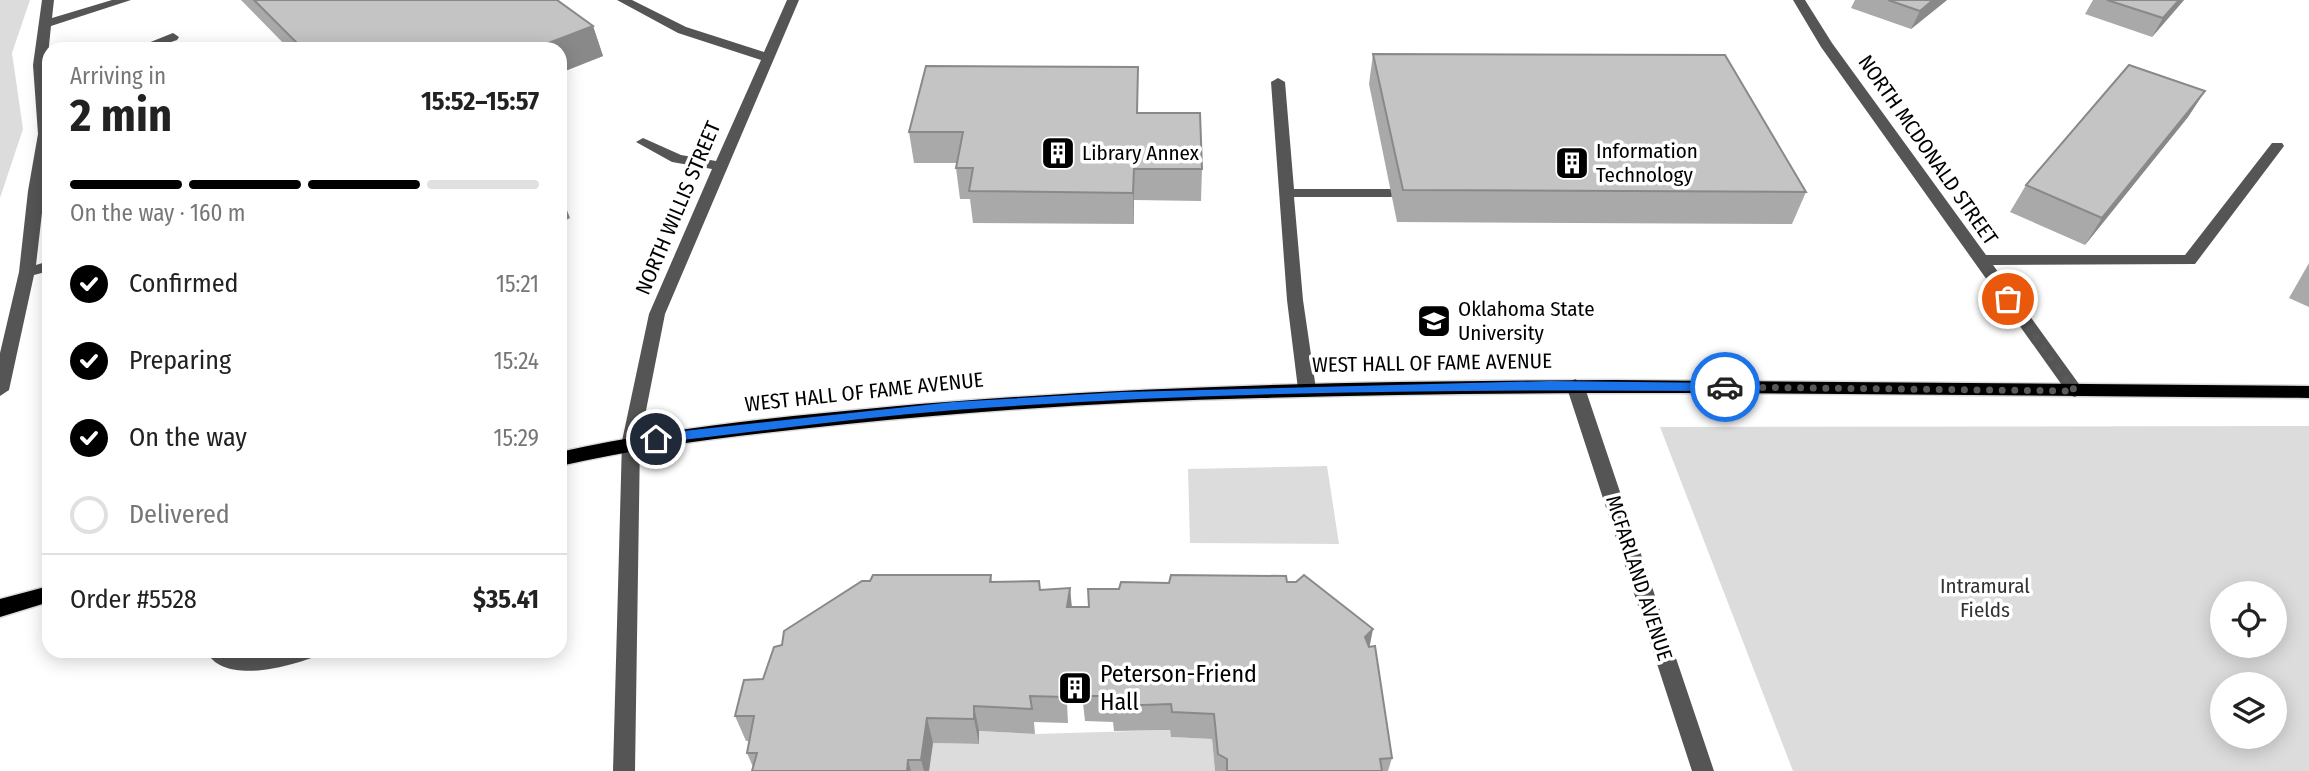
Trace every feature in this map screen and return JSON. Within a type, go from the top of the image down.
[{"type":"main road","name":"WEST HALL OF FAME AVENUE","points":[[567,457],[631,441],[953,406],[1307,389],[1576,385],[2309,392]]},
{"type":"main road","points":[[0,608],[42,596]]},
{"type":"street","points":[[44,42],[48,0]]},
{"type":"street","points":[[44,24],[125,0]]},
{"type":"street","points":[[623,0],[682,30],[768,58]]},
{"type":"street","name":"NORTH WILLIS STREET","points":[[624,771],[631,441],[657,314],[793,0]]},
{"type":"street","name":"NORTH MCDONALD STREET","points":[[1799,0],[1826,44],[2075,391]]},
{"type":"street","points":[[159,42],[173,37]]},
{"type":"street","points":[[1278,82],[1295,300],[1307,389]]},
{"type":"street","points":[[643,142],[677,159],[719,166]]},
{"type":"street","points":[[1980,260],[2189,260],[2277,146]]},
{"type":"street","points":[[0,390],[27,272],[34,201],[42,160]]},
{"type":"street","points":[[1286,193],[1391,193]]},
{"type":"street","points":[[34,201],[42,198]]},
{"type":"street","points":[[27,272],[42,268]]},
{"type":"street","name":"MCFARLAND AVENUE","points":[[1576,385],[1703,771]]},
{"type":"street","points":[[230,658],[240,663],[272,663],[287,658]]},
{"type":"green space","points":[[0,0],[30,0],[12,53],[23,129],[0,198]]},
{"type":"green space","name":"Intramural Fields","points":[[2309,426],[2309,771],[1793,771],[1660,427]]},
{"type":"green space","points":[[1327,466],[1339,544],[1190,543],[1188,469]]},
{"type":"green space","points":[[1170,730],[1171,737],[1212,739],[1215,771],[929,771],[933,743],[979,744],[979,731],[1035,734]]},
{"type":"building","points":[[254,0],[557,0],[593,26],[551,42],[296,42]]},
{"type":"building","points":[[1888,0],[1933,0],[1920,11]]},
{"type":"building","points":[[2107,0],[2179,0],[2163,18]]},
{"type":"building","name":"Information Technology","points":[[1373,54],[1725,55],[1806,192],[1403,190]]},
{"type":"building","points":[[2129,65],[2205,91],[2102,218],[2026,185]]},
{"type":"building","name":"Library Annex","points":[[926,66],[1138,67],[1137,113],[1200,113],[1202,169],[1134,169],[1133,193],[969,191],[973,168],[956,168],[963,132],[909,132]]},
{"type":"building","name":"Peterson-Friend Hall","points":[[873,575],[991,575],[990,582],[1039,581],[1040,590],[1070,588],[1067,607],[1089,607],[1088,589],[1119,589],[1121,582],[1169,583],[1171,575],[1286,576],[1287,582],[1296,582],[1304,575],[1373,629],[1365,637],[1369,647],[1375,646],[1392,758],[1380,759],[1382,771],[1227,771],[1227,759],[1218,754],[1214,714],[1172,712],[1171,704],[1113,706],[1114,696],[1083,696],[1083,677],[1064,677],[1065,697],[1030,696],[1032,709],[974,706],[974,719],[927,718],[921,760],[908,760],[907,771],[752,771],[757,753],[747,753],[754,716],[735,716],[744,680],[763,679],[774,647],[782,645],[784,631],[862,581],[870,581]]},
{"type":"way so far","points":[[1725,387],[2075,391],[2008,299]]},
{"type":"place","name":"Library Annex","points":[[1058,153]]},
{"type":"place","name":"Information Technology","points":[[1572,163]]},
{"type":"place","name":"Oklahoma State University","points":[[1434,321]]},
{"type":"place","name":"Peterson-Friend Hall","points":[[1075,688]]},
{"type":"route","points":[[656,439],[953,406],[1122,396],[1307,389],[1549,385],[1725,387]]}]
